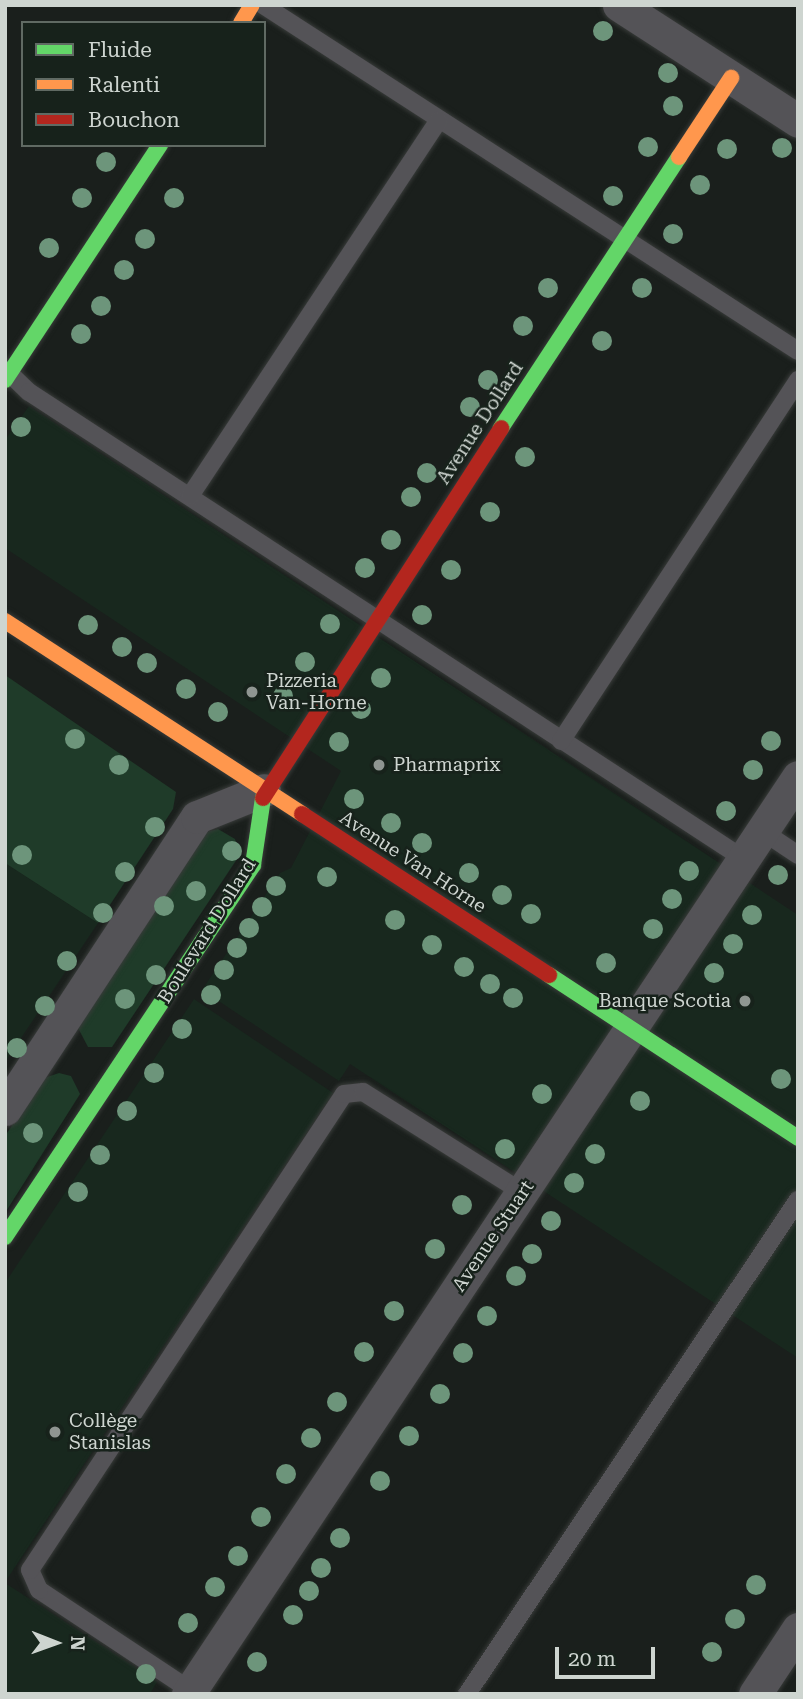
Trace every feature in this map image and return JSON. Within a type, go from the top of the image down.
[{"type":"street","points":[[242,21],[252,5]]},
{"type":"street","points":[[619,5],[798,121]]},
{"type":"street","name":"Avenue Dollard","points":[[264,790],[731,78]]},
{"type":"street","points":[[7,375],[159,147]]},
{"type":"street","name":"Avenue Van Horne","points":[[5,621],[798,1138]]},
{"type":"street","name":"Avenue Stuart","points":[[189,1692],[798,777]]},
{"type":"street","points":[[5,1109],[197,817],[264,790]]},
{"type":"street","name":"Boulevard Dollard","points":[[5,1237],[253,865],[264,790]]},
{"type":"street","points":[[755,1694],[788,1665],[798,1629]]},
{"type":"lane","points":[[264,5],[624,243],[798,351]]},
{"type":"lane","points":[[190,496],[438,121]]},
{"type":"lane","points":[[7,375],[378,616],[561,741],[744,859]]},
{"type":"lane","points":[[561,741],[798,380]]},
{"type":"lane","points":[[762,831],[798,855]]},
{"type":"lane","points":[[189,1692],[38,1590],[30,1570],[329,1116],[344,1094],[363,1092],[522,1192]]},
{"type":"lane","points":[[467,1694],[798,1200]]},
{"type":"shaded area","points":[[29,406],[798,915],[798,1358],[350,1064],[339,1081],[202,990],[280,873],[291,868],[341,771],[5,548],[5,440]]},
{"type":"shaded area","points":[[5,675],[176,792],[173,809],[98,923],[5,863]]},
{"type":"shaded area","points":[[218,829],[235,839],[239,856],[112,1047],[88,1047],[77,1026],[206,832]]},
{"type":"shaded area","points":[[5,863],[98,923],[5,1062]]},
{"type":"shaded area","name":"Collège Stanislas","points":[[194,999],[333,1093],[5,1582],[5,1283]]},
{"type":"shaded area","points":[[59,1073],[71,1076],[80,1094],[5,1213],[5,1136],[44,1078]]},
{"type":"shaded area","points":[[5,1583],[157,1682],[150,1694],[5,1694]]},
{"type":"traffic: fast","points":[[5,380],[159,147]]},
{"type":"traffic: fast","points":[[501,428],[679,157]]},
{"type":"traffic: fast","points":[[5,1237],[253,865],[263,798]]},
{"type":"traffic: fast","points":[[549,975],[798,1138]]},
{"type":"traffic: slow","points":[[242,21],[252,5]]},
{"type":"traffic: slow","points":[[679,157],[731,78]]},
{"type":"traffic: slow","points":[[5,621],[302,814]]},
{"type":"traffic: jam","points":[[263,798],[501,428]]},
{"type":"traffic: jam","points":[[302,814],[549,975]]},
{"type":"place","name":"Pizzeria Van-Horne","points":[[252,692]]},
{"type":"place","name":"Pharmaprix","points":[[379,765]]},
{"type":"place","name":"Banque Scotia","points":[[745,1001]]},
{"type":"place","name":"Collège Stanislas","points":[[55,1432]]}]
